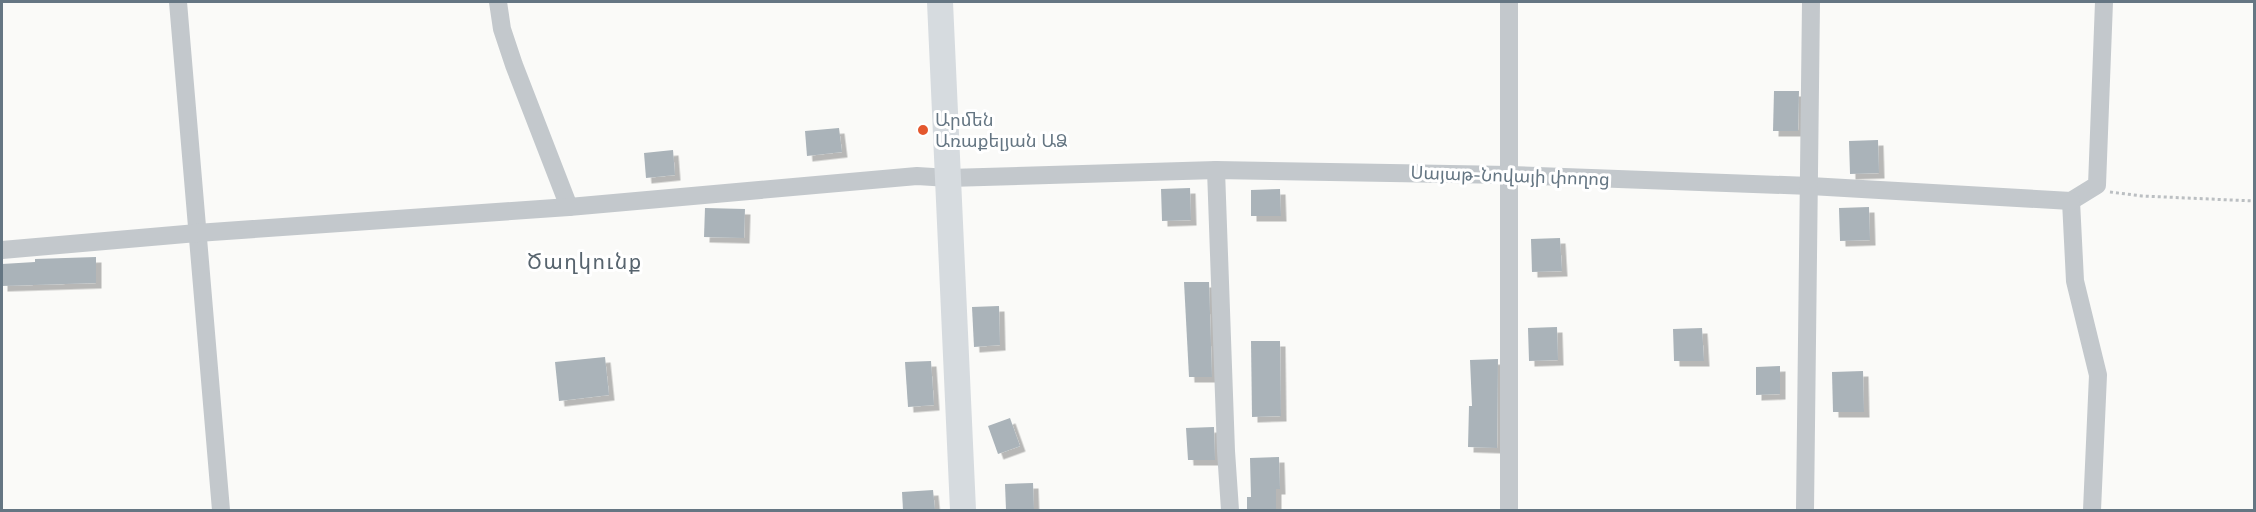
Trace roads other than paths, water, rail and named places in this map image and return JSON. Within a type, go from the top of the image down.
[{"type":"main road","points":[[940,2],[950,178],[963,510]]},
{"type":"street","points":[[178,2],[220,510]]},
{"type":"street","points":[[498,2],[502,29],[514,65],[569,207]]},
{"type":"street","points":[[1509,2],[1509,510]]},
{"type":"street","points":[[1805,510],[1811,2]]},
{"type":"street","points":[[2092,510],[2098,375],[2075,281],[2070,201],[2097,185],[2104,2]]},
{"type":"street","points":[[1216,170],[1230,510]]},
{"type":"street","name":"Սայաթ-Նովայի փողոց","points":[[2,250],[197,233],[569,207],[917,176],[950,178],[1216,170],[1510,175],[1810,186],[2070,201]]},
{"type":"place","name":"Արմեն Առաքելյան ԱՁ","points":[[923,130]]},
{"type":"district","name":"Ծաղկունք","points":[[585,262]]}]
